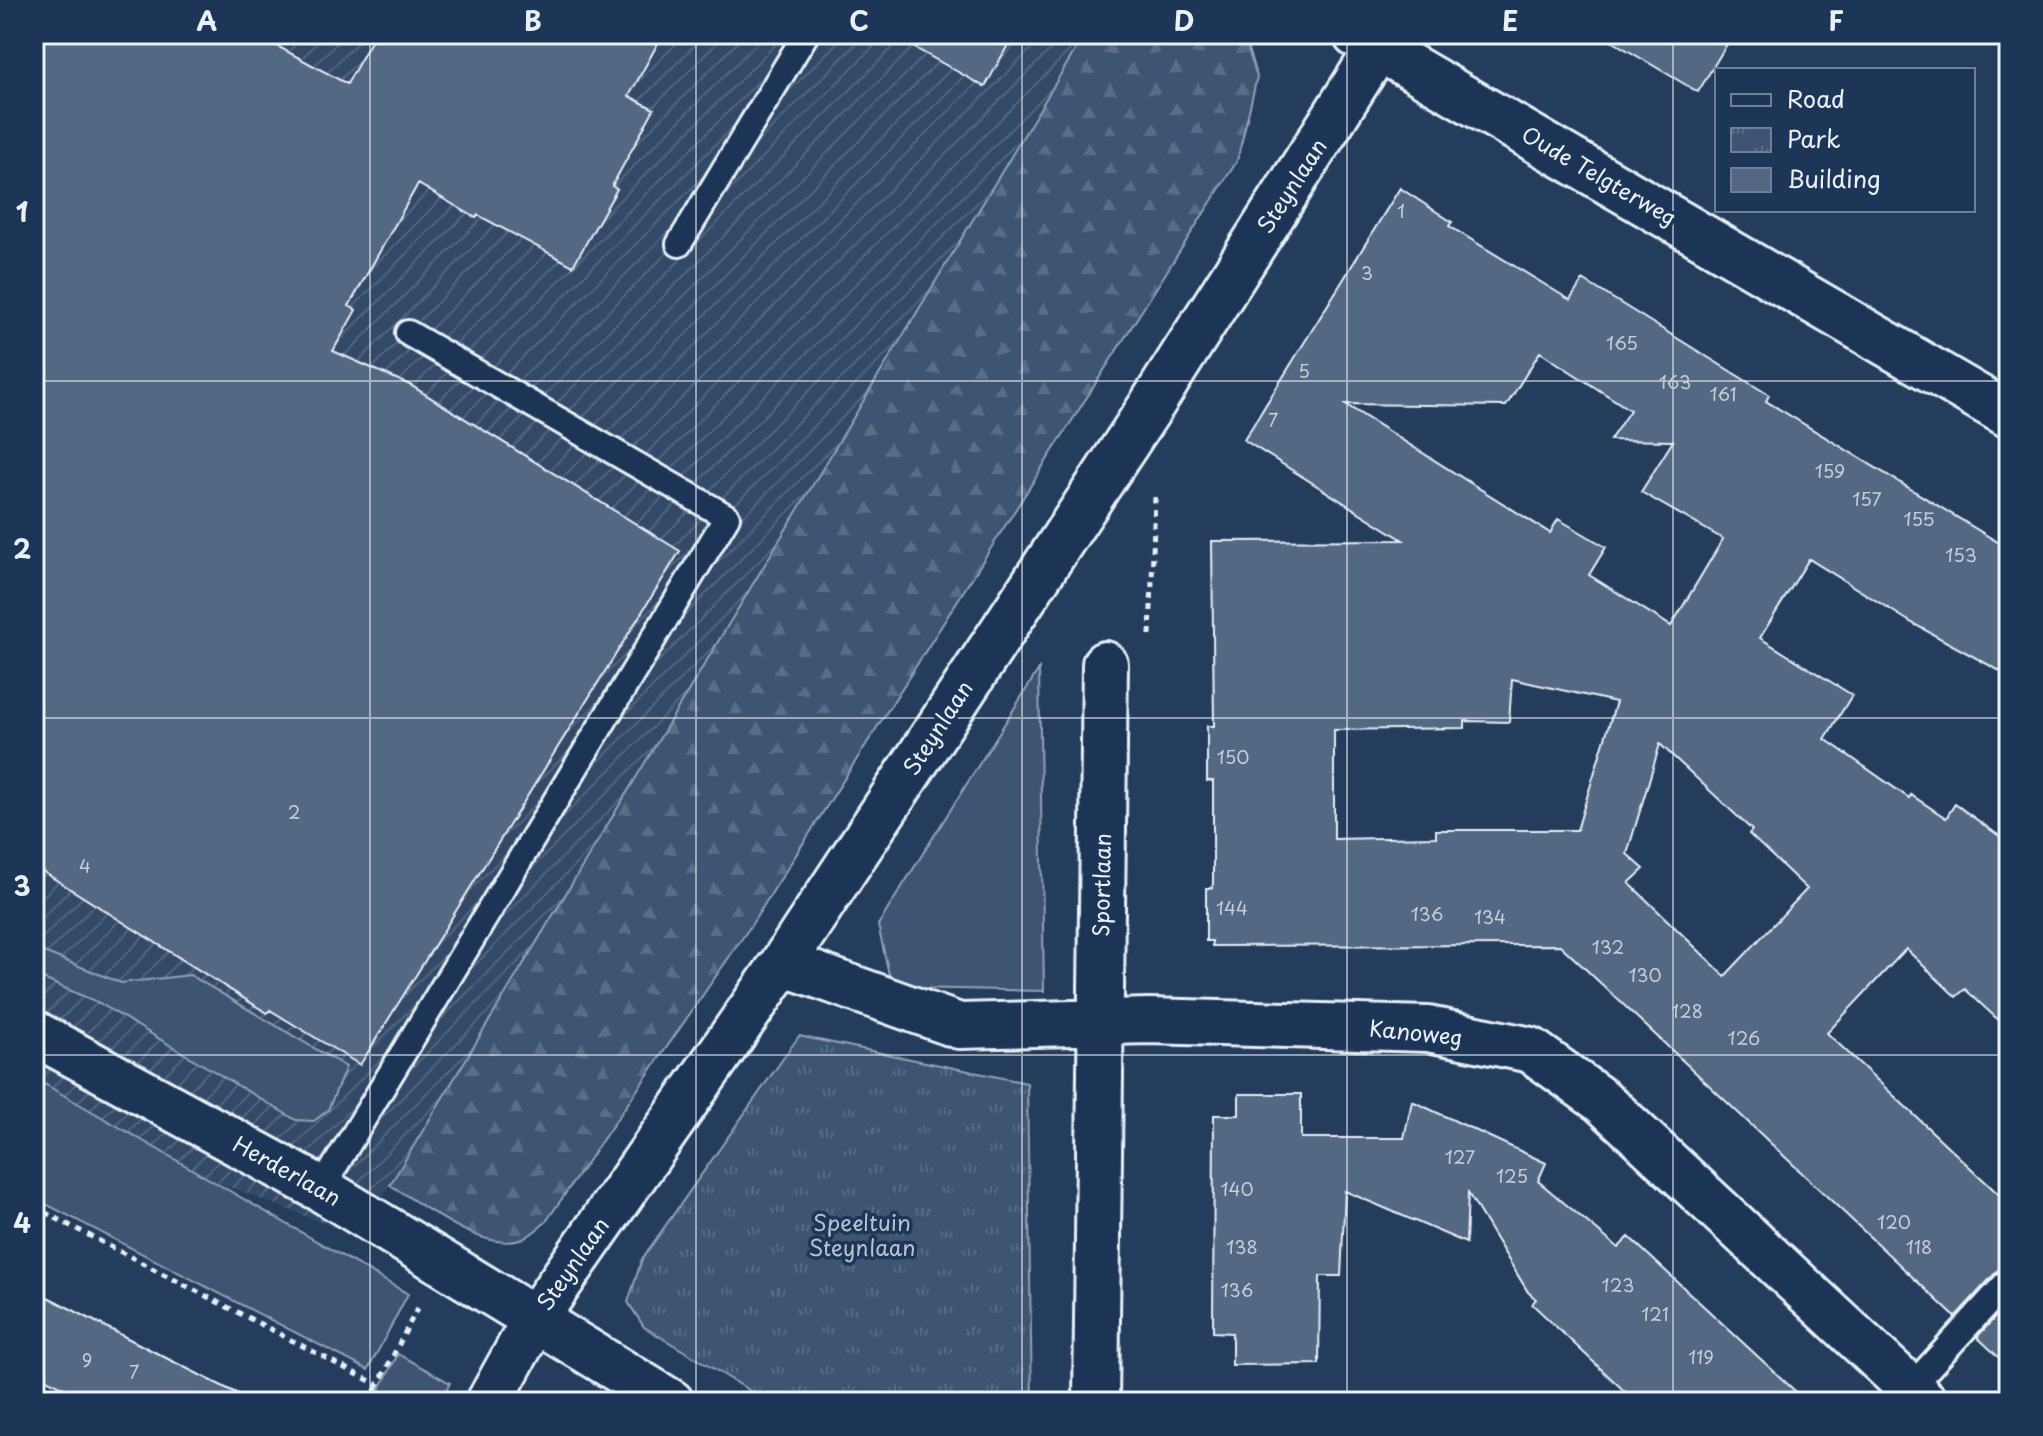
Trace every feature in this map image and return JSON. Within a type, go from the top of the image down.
[{"type":"street","name":"Oude Telgterweg","points":[[1374,39],[2009,415]]},
{"type":"street","name":"Steynlaan","points":[[489,1402],[536,1317],[783,963],[1374,39]]},
{"type":"street","name":"Sportlaan","points":[[1096,1402],[1105,664]]},
{"type":"street","name":"Kanoweg","points":[[783,963],[959,1026],[1149,1021],[1428,1029],[1531,1050],[1602,1101],[1917,1395]]},
{"type":"street","name":"Herderlaan","points":[[34,1033],[321,1189],[536,1317]]},
{"type":"street","points":[[536,1317],[671,1402]]},
{"type":"lane","points":[[679,244],[806,34]]},
{"type":"lane","points":[[321,1189],[727,517],[408,333]]},
{"type":"lane","points":[[1917,1395],[2009,1280]]},
{"type":"path","points":[[1105,664],[1149,661],[1155,490]]},
{"type":"path","points":[[35,1209],[378,1385]]},
{"type":"path","points":[[369,1402],[441,1261]]},
{"type":"shaded area","points":[[34,34],[1128,34],[357,1236],[34,1112]]},
{"type":"green space","points":[[1085,34],[1243,34],[1257,77],[1237,161],[752,924],[545,1223],[523,1239],[505,1242],[470,1233],[452,1224],[390,1185]]},
{"type":"green space","points":[[1039,669],[1044,991],[910,988],[890,979],[878,925]]},
{"type":"green space","points":[[34,948],[121,983],[190,975],[346,1067],[328,1110],[314,1121],[296,1120],[99,1003],[34,975]]},
{"type":"green space","name":"Speeltuin Steynlaan","points":[[799,1036],[1027,1083],[1032,1402],[769,1402],[644,1327],[628,1302],[642,1259]]},
{"type":"green space","points":[[34,1078],[408,1294],[368,1370],[34,1198]]},
{"type":"green space","points":[[398,1354],[450,1383],[440,1402],[373,1402]]},
{"type":"building","points":[[34,34],[255,34],[347,84],[375,34],[663,34],[629,96],[654,109],[612,186],[617,189],[573,266],[478,215],[476,218],[418,184],[349,306],[356,310],[333,351],[410,385],[680,551],[360,1065],[270,1010],[267,1013],[34,866]]},
{"type":"building","points":[[890,34],[1014,34],[985,87]]},
{"type":"building","points":[[1600,34],[1733,34],[1698,92]]},
{"type":"building","points":[[1400,188],[1452,222],[1449,226],[1570,300],[1583,280],[1769,395],[1766,401],[2009,549],[2009,676],[1912,623],[1809,559],[1760,638],[1852,695],[1825,739],[1909,798],[1911,795],[1946,818],[1955,804],[2009,843],[2009,1030],[1965,989],[1956,997],[1906,949],[1827,1033],[2009,1204],[2009,1265],[1998,1270],[1955,1317],[1560,945],[1212,946],[1212,941],[1206,941],[1206,888],[1213,888],[1213,781],[1207,781],[1207,726],[1214,726],[1212,541],[1403,540],[1244,440]],"holes":[[[1540,352],[1630,410],[1610,440],[1673,441],[1641,492],[1723,539],[1671,626],[1589,575],[1606,547],[1558,519],[1550,533],[1345,404],[1506,406]],[[1512,679],[1616,702],[1577,830],[1436,830],[1436,837],[1334,839],[1334,730],[1465,728],[1465,721],[1509,722]],[[1660,744],[1752,830],[1749,834],[1807,889],[1725,976],[1629,883],[1644,869],[1627,854]]]},
{"type":"building","points":[[1239,1094],[1301,1094],[1301,1138],[1404,1138],[1412,1101],[1546,1163],[1538,1181],[1618,1248],[1629,1237],[1807,1402],[1636,1402],[1532,1304],[1536,1299],[1528,1292],[1468,1193],[1466,1243],[1345,1191],[1341,1276],[1320,1276],[1319,1364],[1232,1365],[1232,1333],[1213,1332],[1214,1115],[1239,1115]]},
{"type":"building","points":[[34,1290],[254,1402],[93,1402],[34,1373]]},
{"type":"building","points":[[2009,1302],[2009,1367],[1977,1337]]}]
